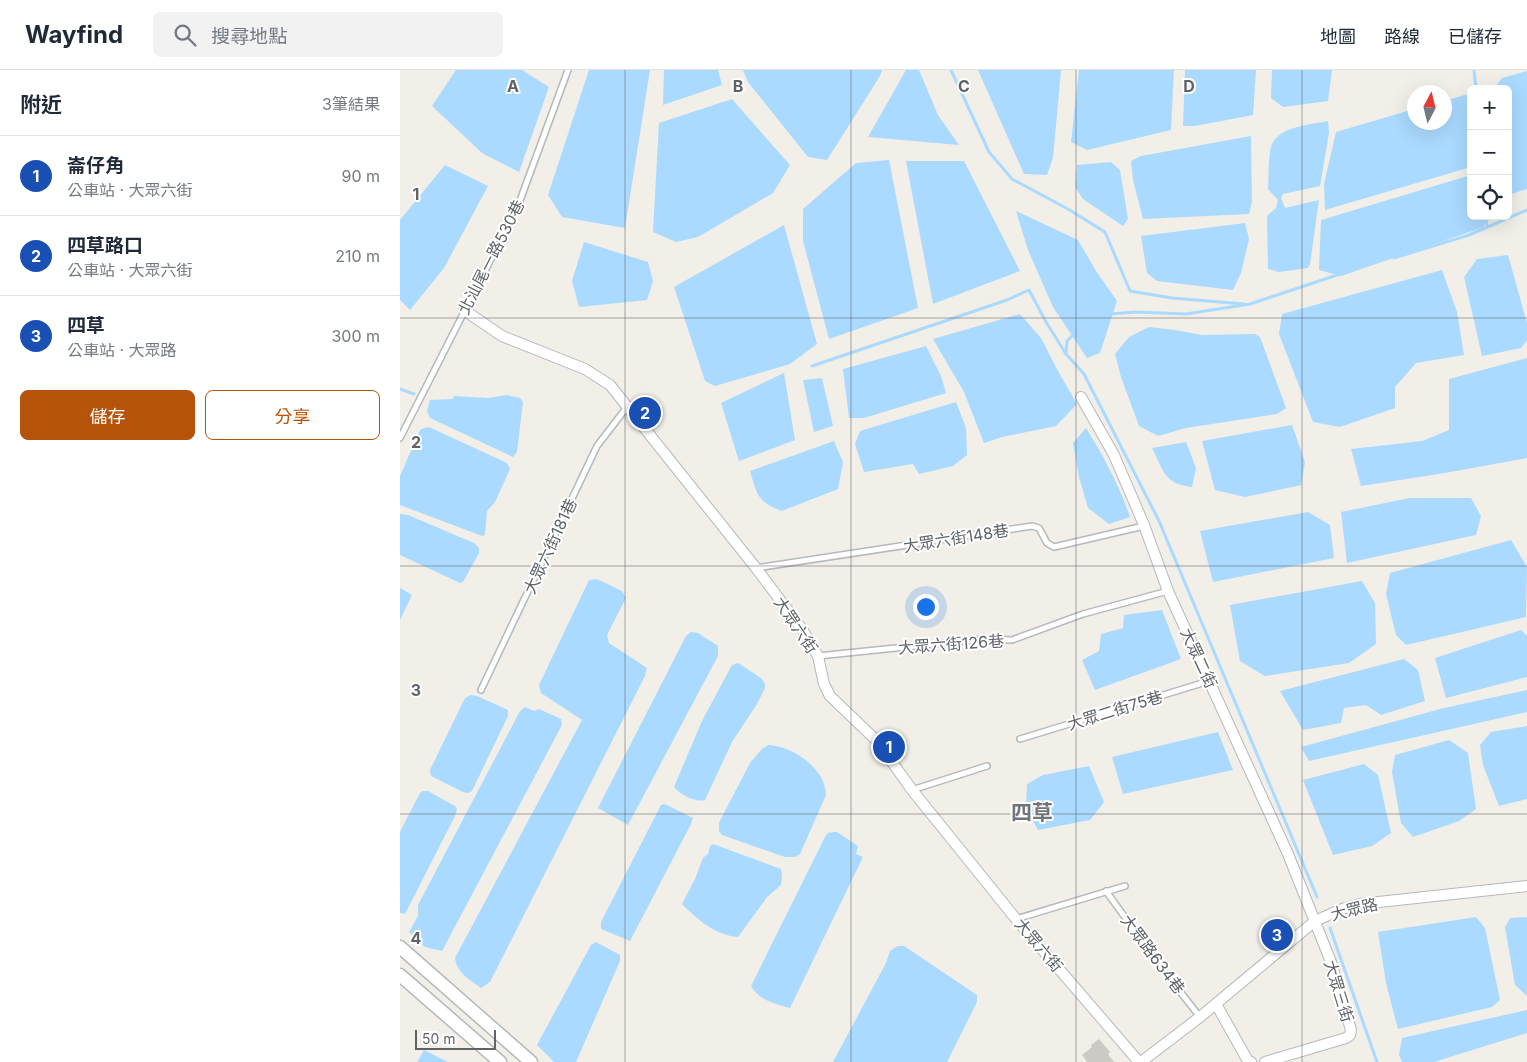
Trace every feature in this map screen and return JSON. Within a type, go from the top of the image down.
[{"type":"street","name":"大眾六街","points":[[464,310],[502,336],[585,369],[610,386],[756,568],[802,630],[818,656],[824,684],[830,696],[877,741],[912,790],[1016,919],[1140,1062]]},
{"type":"street","name":"大眾二街","points":[[1082,397],[1114,455],[1144,525],[1168,591],[1288,854],[1315,921]]},
{"type":"street","name":"大眾路","points":[[1140,1062],[1200,1017],[1315,921],[1342,909],[1360,904],[1527,886]]},
{"type":"street","name":"大眾三街","points":[[1265,1062],[1346,1038],[1350,1035],[1351,1030],[1331,962],[1315,921]]},
{"type":"street","points":[[400,947],[531,1062]]},
{"type":"street","points":[[400,975],[500,1062]]},
{"type":"street","points":[[434,1005],[449,990]]},
{"type":"street","points":[[1216,1004],[1250,1062]]},
{"type":"lane","name":"北汕尾一路530巷","points":[[400,438],[518,206],[568,70]]},
{"type":"lane","name":"大眾六街181巷","points":[[481,690],[597,446],[627,406]]},
{"type":"lane","name":"大眾六街148巷","points":[[756,568],[1032,526],[1040,528],[1047,543],[1054,547],[1144,525]]},
{"type":"lane","name":"大眾六街126巷","points":[[818,656],[983,640],[1012,640],[1083,614],[1168,591]]},
{"type":"lane","name":"大眾二街75巷","points":[[1020,739],[1209,681]]},
{"type":"lane","points":[[912,790],[987,766]]},
{"type":"lane","points":[[1016,919],[1125,886]]},
{"type":"lane","name":"大眾路634巷","points":[[1106,891],[1160,966],[1200,1017]]},
{"type":"water","points":[[456,70],[522,70],[549,87],[519,172],[482,153],[432,106]]},
{"type":"water","points":[[589,70],[650,70],[625,228],[562,217],[548,195]]},
{"type":"water","points":[[664,70],[718,70],[722,85],[663,105]]},
{"type":"water","points":[[743,70],[882,70],[827,160],[808,157],[748,82]]},
{"type":"water","points":[[906,70],[919,70],[938,115],[959,145],[868,137]]},
{"type":"water","points":[[978,70],[1061,70],[1053,158],[1047,175],[1024,174]]},
{"type":"water","points":[[1079,70],[1174,70],[1171,130],[1087,150],[1071,142]]},
{"type":"water","points":[[1185,70],[1256,70],[1253,115],[1195,126],[1183,126]]},
{"type":"water","points":[[1272,70],[1332,70],[1328,101],[1283,107],[1271,98]]},
{"type":"water","points":[[1527,71],[1527,189],[1512,194],[1512,85],[1496,85],[1502,78]]},
{"type":"water","points":[[1467,94],[1467,168],[1325,210],[1324,184],[1336,132],[1407,111],[1407,130],[1452,130],[1452,99]]},
{"type":"water","points":[[732,99],[790,165],[773,193],[698,237],[676,242],[653,232],[659,123]]},
{"type":"water","points":[[1328,121],[1329,133],[1320,186],[1283,194],[1281,198],[1285,208],[1319,200],[1310,264],[1308,268],[1279,272],[1268,269],[1267,216],[1276,208],[1278,200],[1268,189],[1271,147],[1274,140],[1287,131],[1304,125]]},
{"type":"water","points":[[1251,136],[1252,202],[1249,214],[1143,219],[1133,180],[1131,161],[1141,156]]},
{"type":"water","points":[[889,160],[918,308],[829,339],[803,241],[803,209],[856,163]]},
{"type":"water","points":[[906,161],[964,161],[1020,271],[933,304]]},
{"type":"water","points":[[1111,162],[1120,170],[1128,219],[1123,226],[1083,199],[1075,187],[1077,165]]},
{"type":"water","points":[[445,165],[488,186],[444,268],[410,310],[400,300],[400,220]]},
{"type":"water","points":[[1467,176],[1467,220],[1485,220],[1484,227],[1341,276],[1319,270],[1321,220]]},
{"type":"water","points":[[1016,211],[1078,240],[1096,271],[1117,301],[1100,353],[1087,358],[1053,307],[1028,250]]},
{"type":"water","points":[[1245,223],[1249,239],[1241,273],[1233,290],[1157,281],[1147,273],[1141,236]]},
{"type":"water","points":[[784,225],[817,344],[790,364],[715,386],[705,381],[674,287]]},
{"type":"water","points":[[584,242],[648,262],[653,281],[647,300],[579,307],[572,281]]},
{"type":"water","points":[[1508,255],[1527,323],[1527,340],[1521,348],[1482,356],[1464,277],[1477,259]]},
{"type":"water","points":[[1442,270],[1457,312],[1464,355],[1416,363],[1395,387],[1395,408],[1340,427],[1313,422],[1279,334],[1282,314]]},
{"type":"water","points":[[1020,314],[1041,338],[1077,404],[1056,426],[1002,437],[984,443],[964,392],[933,339]]},
{"type":"water","points":[[1149,327],[1202,335],[1255,334],[1260,337],[1286,408],[1277,414],[1186,428],[1158,436],[1139,426],[1121,377],[1115,354],[1129,337]]},
{"type":"water","points":[[926,346],[941,376],[946,393],[864,418],[849,418],[843,369]]},
{"type":"water","points":[[1527,358],[1527,458],[1361,486],[1351,449],[1422,441],[1449,430],[1449,379]]},
{"type":"water","points":[[784,373],[795,440],[739,461],[721,403]]},
{"type":"water","points":[[822,378],[833,426],[814,432],[803,380]]},
{"type":"water","points":[[507,395],[520,398],[523,402],[517,452],[513,457],[430,418],[427,411],[430,400],[453,399],[454,396],[488,398]]},
{"type":"water","points":[[956,402],[966,428],[967,455],[953,466],[919,474],[913,464],[864,472],[855,444],[860,431]]},
{"type":"water","points":[[1292,425],[1305,462],[1301,485],[1245,497],[1215,490],[1202,441]]},
{"type":"water","points":[[429,427],[507,463],[510,469],[495,502],[487,511],[485,535],[482,536],[400,505],[400,476],[420,430]]},
{"type":"water","points":[[1086,428],[1111,471],[1130,517],[1109,524],[1088,508],[1079,477],[1073,443]]},
{"type":"water","points":[[834,441],[843,462],[838,489],[782,511],[767,504],[759,496],[750,471]]},
{"type":"water","points":[[1186,442],[1196,468],[1192,487],[1176,483],[1170,479],[1163,470],[1152,448]]},
{"type":"water","points":[[1410,498],[1471,498],[1481,516],[1476,535],[1347,563],[1341,512]]},
{"type":"water","points":[[1308,512],[1330,525],[1334,558],[1213,582],[1200,531]]},
{"type":"water","points":[[400,514],[408,515],[474,543],[479,548],[479,553],[463,582],[460,583],[400,555]]},
{"type":"water","points":[[1511,540],[1527,567],[1526,617],[1406,645],[1396,635],[1386,594],[1390,573]]},
{"type":"water","points":[[597,579],[622,591],[626,598],[607,635],[609,643],[647,668],[645,676],[490,982],[481,988],[461,972],[455,958],[582,720],[541,693],[539,685],[589,580]]},
{"type":"water","points":[[1362,581],[1375,603],[1376,644],[1349,663],[1265,676],[1240,661],[1230,605]]},
{"type":"water","points":[[400,588],[412,595],[400,620]]},
{"type":"water","points":[[1162,610],[1181,659],[1095,690],[1082,660],[1099,651],[1101,634],[1123,628],[1124,615]]},
{"type":"water","points":[[1521,630],[1527,636],[1527,677],[1446,698],[1435,658]]},
{"type":"water","points":[[691,632],[698,633],[718,646],[718,656],[628,825],[598,808],[686,636]]},
{"type":"water","points":[[1404,659],[1418,670],[1425,701],[1381,715],[1366,705],[1344,708],[1341,723],[1303,730],[1280,691]]},
{"type":"water","points":[[738,663],[761,678],[765,688],[757,704],[732,742],[705,800],[693,799],[674,787],[702,721],[732,665]]},
{"type":"water","points":[[1527,690],[1527,712],[1309,761],[1301,747],[1444,708]]},
{"type":"water","points":[[471,695],[508,710],[508,716],[472,791],[468,793],[431,776],[430,770],[465,698]]},
{"type":"water","points":[[525,707],[534,711],[539,709],[561,719],[562,725],[442,951],[425,947],[409,932],[418,916],[418,905],[520,711]]},
{"type":"water","points":[[1527,726],[1527,799],[1499,806],[1483,765],[1480,745],[1491,732]]},
{"type":"water","points":[[1218,732],[1233,770],[1123,794],[1112,757]]},
{"type":"water","points":[[1449,740],[1468,753],[1476,809],[1459,821],[1413,837],[1401,823],[1392,772],[1395,755]]},
{"type":"water","points":[[768,745],[778,746],[797,754],[814,768],[825,785],[826,795],[800,854],[795,857],[785,857],[722,835],[719,831],[719,823],[750,763]]},
{"type":"water","points":[[1364,764],[1378,775],[1391,833],[1372,846],[1333,855],[1303,780]]},
{"type":"water","points":[[1089,766],[1104,802],[1090,820],[1038,830],[1026,809],[1027,784],[1043,775]]},
{"type":"water","points":[[428,791],[457,809],[405,914],[400,913],[400,832],[420,793]]},
{"type":"water","points":[[665,804],[693,818],[630,941],[601,929],[601,922],[661,805]]},
{"type":"water","points":[[837,832],[858,846],[856,854],[863,857],[790,1008],[768,1001],[758,995],[751,986],[825,837],[828,833]]},
{"type":"water","points":[[713,844],[781,869],[781,885],[767,897],[738,937],[714,930],[682,904],[703,858],[708,854],[710,846]]},
{"type":"water","points":[[1476,917],[1485,928],[1500,1000],[1492,1007],[1398,1029],[1386,983],[1378,932]]},
{"type":"water","points":[[1527,917],[1527,996],[1515,985],[1505,927],[1510,918]]},
{"type":"water","points":[[596,942],[620,955],[620,961],[576,1062],[554,1062],[537,1045],[591,945]]},
{"type":"water","points":[[898,946],[904,946],[977,995],[977,1002],[947,1062],[833,1062],[886,963],[890,951]]},
{"type":"water","points":[[1527,1010],[1527,1033],[1434,1062],[1402,1062],[1399,1055],[1402,1038]]},
{"type":"water","points":[[424,1050],[448,1062],[417,1062]]},
{"type":"building","points":[[1099,1039],[1110,1052],[1108,1054],[1114,1062],[1087,1062],[1082,1055]]},
{"type":"waterway","points":[[951,70],[989,152],[1012,179],[1068,209],[1105,232],[1130,291],[1172,298],[1244,304]]},
{"type":"waterway","points":[[1474,70],[1476,85]]},
{"type":"waterway","points":[[1394,258],[1469,235],[1527,210]]},
{"type":"waterway","points":[[1486,220],[1487,227]]},
{"type":"waterway","points":[[1110,314],[1136,312],[1186,314],[1250,304],[1340,274]]},
{"type":"waterway","points":[[812,366],[1007,300],[1029,290],[1066,354],[1084,374],[1159,521],[1317,897]]},
{"type":"waterway","points":[[1066,353],[1067,341],[1074,334]]},
{"type":"waterway","points":[[400,389],[414,394]]},
{"type":"waterway","points":[[1330,928],[1377,1062]]},
{"type":"place","name":"四草路口","points":[[645,413]]},
{"type":"place","name":"崙仔角","points":[[889,747]]},
{"type":"place","name":"四草","points":[[1277,935]]},
{"type":"district","name":"四草","points":[[1032,813]]}]
